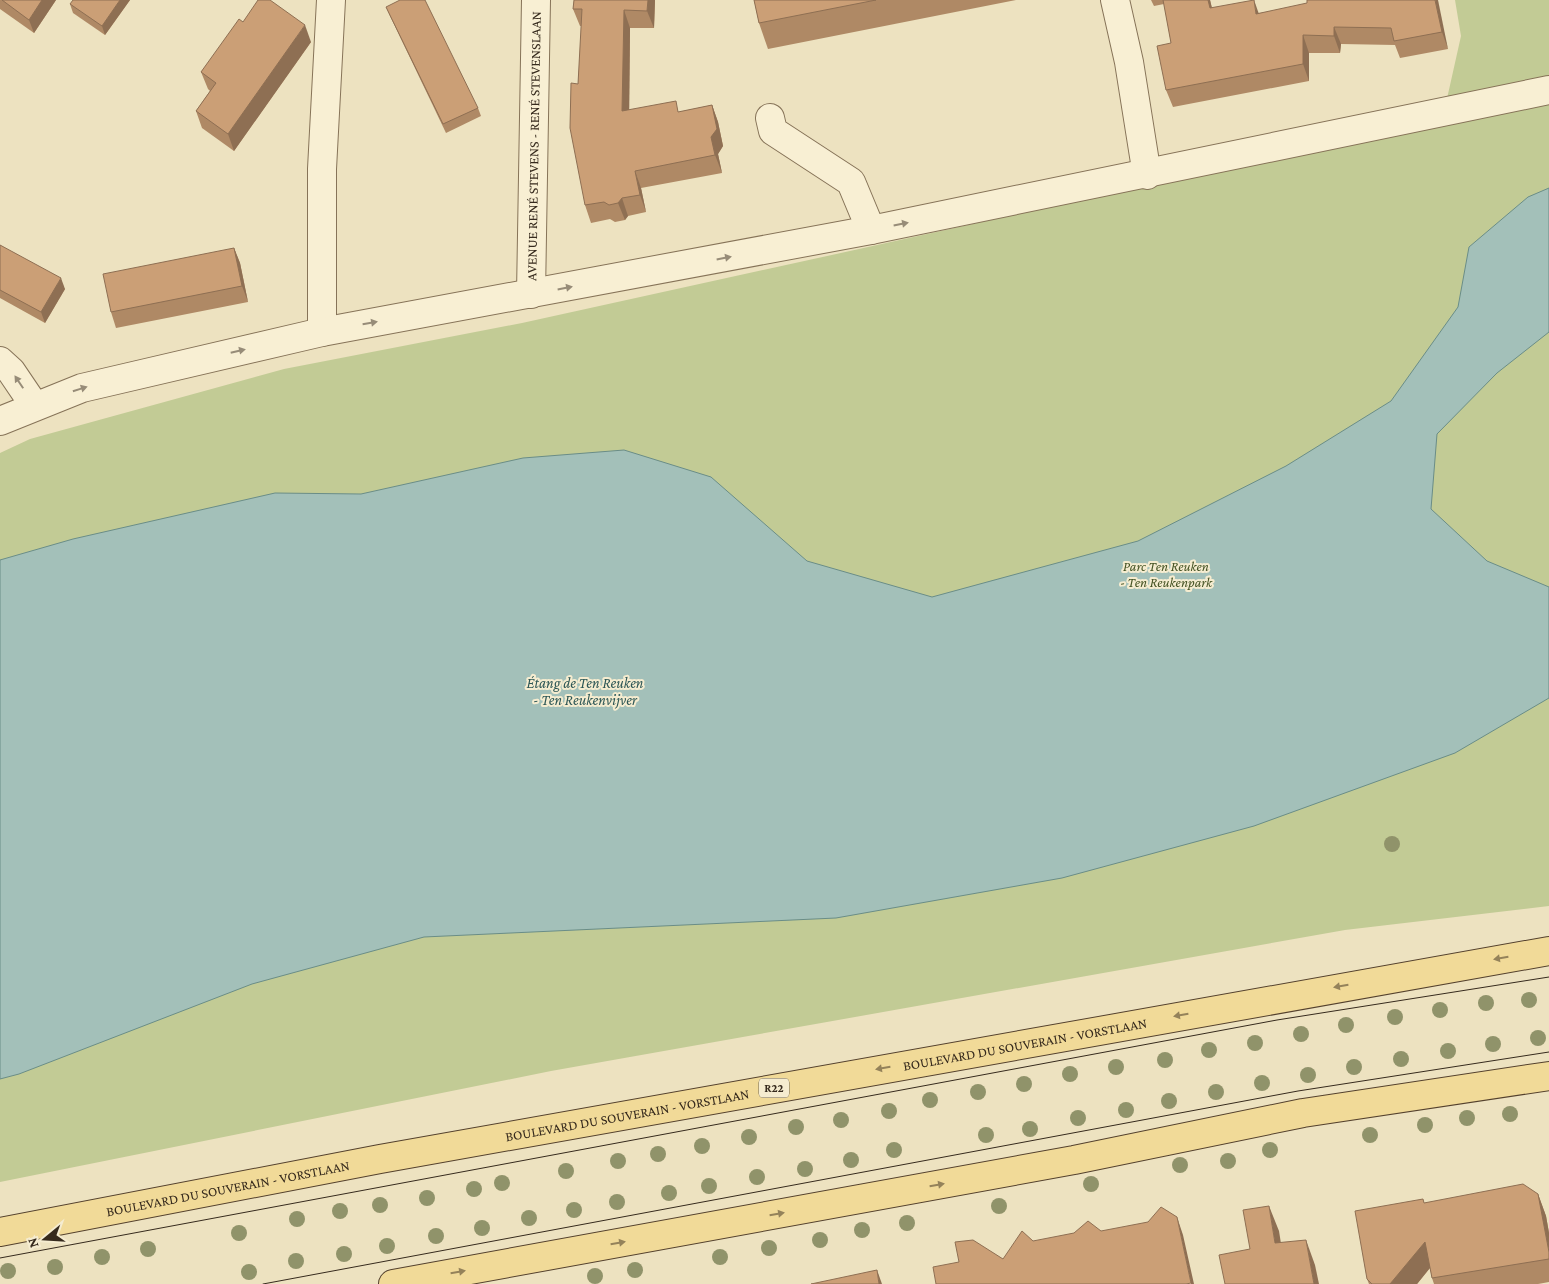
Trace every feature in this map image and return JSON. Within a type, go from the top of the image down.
[{"type":"main road","name":"BOULEVARD DU SOUVERAIN - VORSTLAAN","points":[[0,1232],[380,1159],[1549,951]]},
{"type":"main road","points":[[392,1284],[1074,1160],[1303,1113],[1549,1076]]},
{"type":"street","points":[[322,332],[322,169],[331,0]]},
{"type":"street","name":"AVENUE RENÉ STEVENS - RENÉ STEVENSLAAN","points":[[530,294],[536,0]]},
{"type":"street","points":[[1115,0],[1129,62],[1147,175]]},
{"type":"street","points":[[0,421],[82,388],[322,332],[871,230],[1147,175],[1549,90]]},
{"type":"street","points":[[770,118],[773,130],[851,182],[871,230]]},
{"type":"street","points":[[0,361],[11,371],[34,406]]},
{"type":"green space","name":"Parc Ten Reuken - Ten Reukenpark","points":[[1455,0],[1549,0],[1549,906],[1345,930],[551,1071],[0,1182],[0,453],[30,439],[284,369],[522,323],[1442,121],[1461,36]]},
{"type":"water","name":"Étang de Ten Reuken - Ten Reukenvijver","points":[[1549,188],[1549,332],[1497,373],[1437,434],[1431,509],[1487,561],[1549,587],[1549,698],[1455,753],[1254,826],[1062,878],[836,918],[424,937],[252,984],[19,1074],[0,1079],[0,560],[73,539],[275,493],[361,494],[523,458],[624,450],[711,477],[807,561],[932,597],[1138,541],[1286,466],[1391,401],[1458,307],[1469,247],[1528,197]]},
{"type":"building","points":[[2,0],[42,0],[29,20]]},
{"type":"building","points":[[73,0],[120,0],[102,26],[70,4]]},
{"type":"building","points":[[258,0],[270,0],[305,25],[228,134],[196,111],[216,83],[201,72],[239,19],[243,22]]},
{"type":"building","points":[[400,0],[425,0],[478,108],[443,124],[386,7]]},
{"type":"building","points":[[574,0],[648,0],[647,11],[624,10],[622,111],[676,101],[678,112],[712,105],[717,129],[711,137],[715,155],[635,171],[640,195],[622,198],[618,203],[609,205],[604,202],[585,205],[570,128],[571,83],[578,84],[582,9],[573,9]]},
{"type":"building","points":[[754,0],[876,0],[759,23]]},
{"type":"building","points":[[1163,0],[1208,0],[1210,8],[1254,0],[1256,14],[1307,3],[1307,0],[1435,0],[1442,32],[1394,41],[1391,28],[1334,27],[1334,36],[1303,35],[1303,64],[1166,90],[1157,46],[1171,43]]},
{"type":"building","points":[[0,245],[61,278],[41,312],[0,290]]},
{"type":"building","points":[[234,248],[242,286],[111,312],[103,274]]},
{"type":"building","points":[[1523,1184],[1538,1194],[1549,1259],[1432,1278],[1425,1242],[1390,1284],[1372,1284],[1367,1279],[1355,1211],[1423,1199],[1424,1203]]},
{"type":"building","points":[[1269,1206],[1275,1243],[1306,1240],[1314,1284],[1225,1284],[1219,1255],[1250,1249],[1243,1210]]},
{"type":"building","points":[[1161,1207],[1177,1217],[1191,1283],[936,1284],[933,1267],[959,1262],[955,1242],[973,1240],[1003,1259],[1022,1231],[1033,1241],[1074,1233],[1088,1221],[1101,1231],[1148,1222]]},
{"type":"building","points":[[877,1270],[879,1284],[811,1284]]},
{"type":"tram line","points":[[0,1258],[1277,1020],[1549,977]]},
{"type":"tram line","points":[[263,1284],[1298,1091],[1549,1052]]}]
